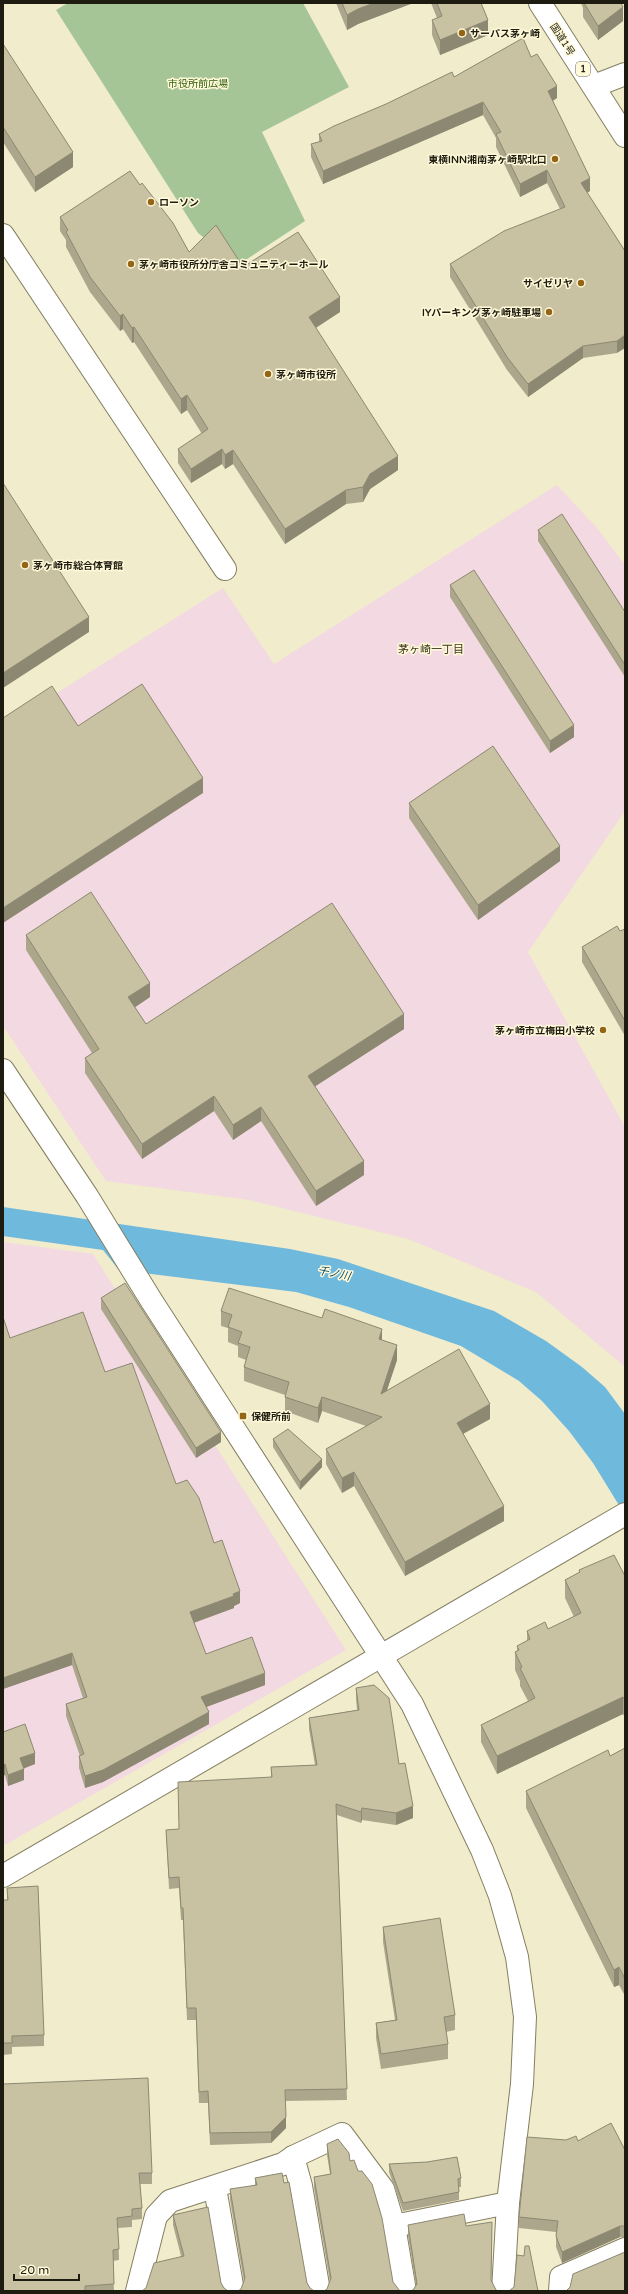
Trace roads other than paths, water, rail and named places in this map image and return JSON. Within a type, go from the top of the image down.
[{"type":"main road","name":"国道1号","points":[[540,3],[625,136]]},
{"type":"main road","points":[[594,86],[625,74]]},
{"type":"main road","points":[[3,235],[225,569]]},
{"type":"main road","points":[[3,1070],[87,1196],[151,1300],[412,1704],[482,1850],[500,1896],[517,1956],[525,2017],[522,2084],[508,2203],[503,2291]]},
{"type":"main road","points":[[3,1876],[618,1518]]},
{"type":"main road","points":[[137,2291],[156,2216],[170,2202],[215,2188],[282,2164],[293,2157],[342,2134],[383,2189],[394,2226],[405,2291]]},
{"type":"main road","points":[[293,2157],[301,2186],[319,2291]]},
{"type":"main road","points":[[215,2188],[233,2291]]},
{"type":"main road","points":[[394,2226],[508,2203]]},
{"type":"main road","points":[[560,2291],[561,2277],[625,2249]]},
{"type":"water","name":"千ノ川","points":[[3,1207],[290,1249],[338,1259],[494,1311],[546,1341],[582,1367],[605,1387],[625,1414],[625,1515],[593,1463],[569,1431],[542,1401],[519,1381],[461,1346],[349,1307],[296,1292],[119,1270],[103,1250],[3,1236]]},
{"type":"place","name":"サーパス茅ヶ崎","points":[[462,33]]},
{"type":"place","name":"東横INN湘南茅ヶ崎駅北口","points":[[555,159]]},
{"type":"place","name":"ローソン","points":[[151,202]]},
{"type":"place","name":"茅ヶ崎市役所分庁舎コミュニティーホール","points":[[131,264]]},
{"type":"place","name":"サイゼリヤ","points":[[581,283]]},
{"type":"place","name":"IYパーキング茅ヶ崎駐車場","points":[[549,312]]},
{"type":"place","name":"茅ヶ崎市役所","points":[[268,374]]},
{"type":"place","name":"茅ヶ崎市総合体育館","points":[[25,565]]},
{"type":"place","name":"茅ヶ崎市立梅田小学校","points":[[603,1030]]},
{"type":"place","name":"保健所前","points":[[243,1416]]},
{"type":"district","name":"茅ヶ崎一丁目","points":[[431,649]]},
{"type":"park label","name":"市役所前広場","points":[[198,83]]}]
